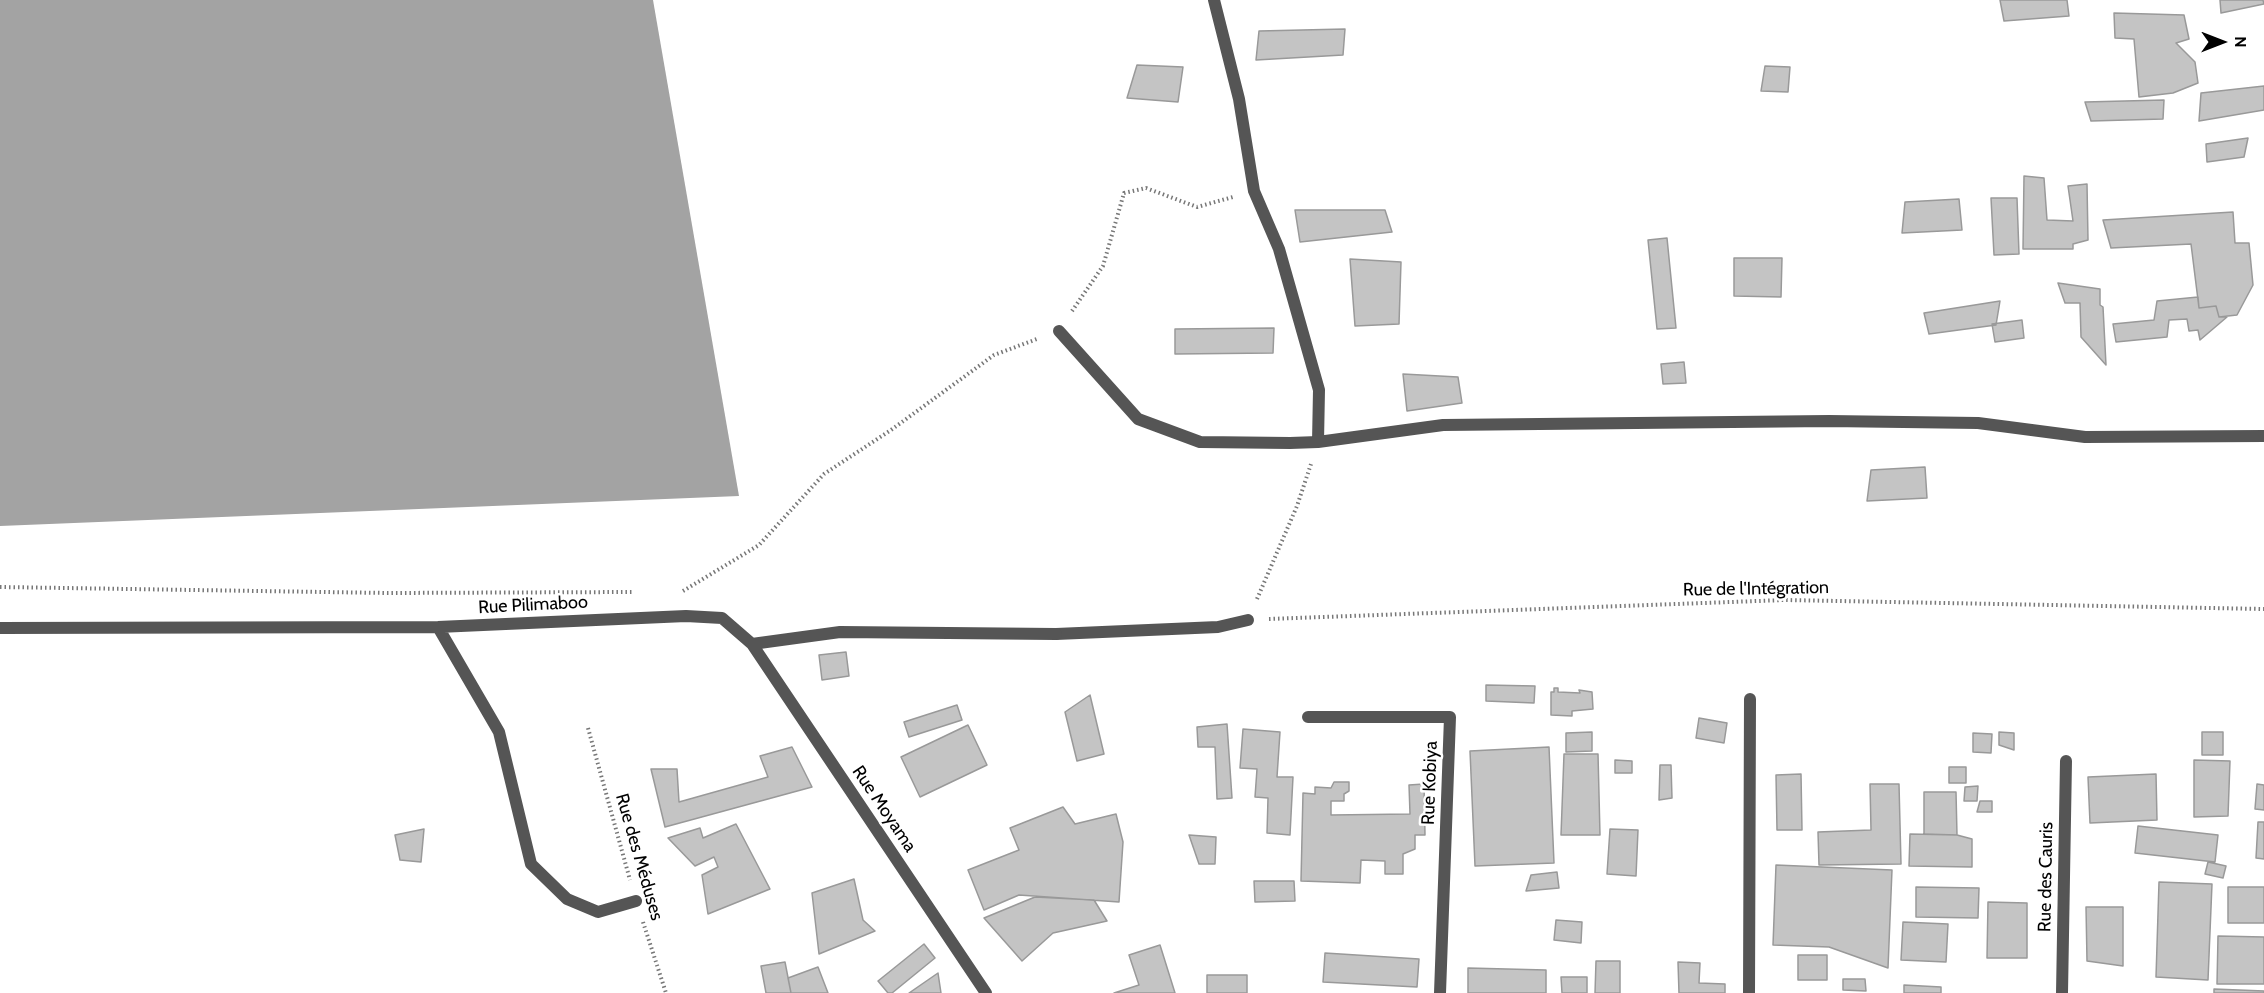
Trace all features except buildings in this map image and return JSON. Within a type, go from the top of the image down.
[{"type":"street","points":[[1214,0],[1239,99],[1254,191],[1279,249],[1319,390],[1318,442]]},
{"type":"street","points":[[1059,331],[1138,419],[1200,442],[1318,442],[1443,425],[1829,422],[1978,423],[2085,437],[2264,436]]},
{"type":"street","name":"Rue Pilimaboo","points":[[0,628],[438,627],[686,616],[722,618],[752,644]]},
{"type":"street","points":[[752,644],[840,632],[1056,634],[1218,627],[1248,620]]},
{"type":"street","points":[[438,627],[499,732],[531,864],[567,899],[598,912],[636,901]]},
{"type":"street","name":"Rue Moyama","points":[[752,644],[986,993]]},
{"type":"street","points":[[1749,993],[1750,699]]},
{"type":"street","name":"Rue Kobiya","points":[[1308,717],[1450,717],[1440,993]]},
{"type":"street","name":"Rue des Cauris","points":[[2062,993],[2066,761]]},
{"type":"path","points":[[674,591],[686,591],[759,545],[824,474],[891,430],[994,355],[1059,331],[1103,266],[1124,193],[1146,188],[1197,207],[1254,191]]},
{"type":"path","points":[[1248,620],[1297,506],[1318,442]]},
{"type":"path","points":[[0,587],[399,593],[639,592]]},
{"type":"path","name":"Rue de l'Intégration","points":[[1248,620],[1785,600],[2264,609]]},
{"type":"path","name":"Rue des Méduses","points":[[588,728],[636,901],[666,993]]},
{"type":"shaded area","points":[[0,0],[653,0],[739,496],[0,526]]}]
